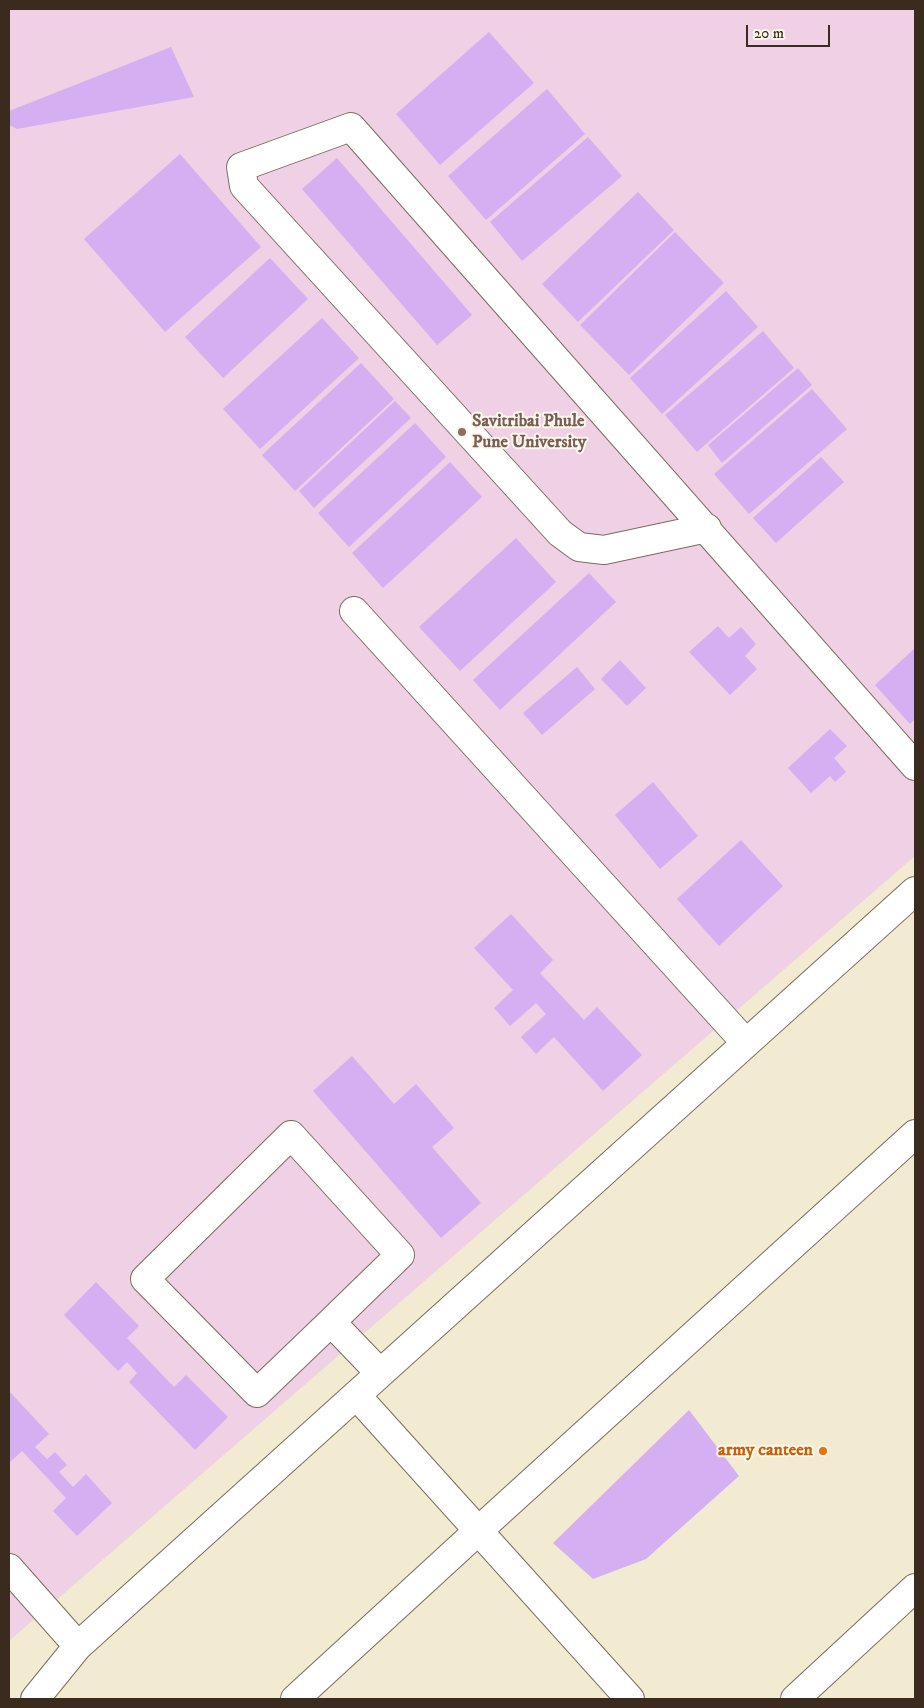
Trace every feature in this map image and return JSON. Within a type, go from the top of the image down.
[{"type":"street","points":[[707,528],[604,550],[579,547],[560,533],[244,186],[241,167],[351,127],[707,528],[915,766]]},
{"type":"street","points":[[354,611],[746,1044]]},
{"type":"street","points":[[35,1699],[78,1646],[915,891]]},
{"type":"street","points":[[295,1699],[915,1134]]},
{"type":"street","points":[[291,1135],[400,1255],[331,1322],[258,1393],[145,1280],[291,1135]]},
{"type":"street","points":[[331,1322],[380,1373]]},
{"type":"street","points":[[356,1395],[630,1699]]},
{"type":"street","points":[[9,1568],[78,1646]]},
{"type":"street","points":[[795,1699],[915,1588]]},
{"type":"shaded area","name":"Savitribai Phule Pune University","points":[[9,9],[915,9],[915,856],[9,1641]]},
{"type":"building","points":[[489,32],[534,83],[440,165],[396,114]]},
{"type":"building","points":[[171,47],[194,97],[17,129],[9,125],[9,111]]},
{"type":"building","points":[[547,89],[585,134],[486,220],[448,176]]},
{"type":"building","points":[[588,137],[622,176],[522,261],[490,222]]},
{"type":"building","points":[[180,154],[261,247],[165,332],[84,239]]},
{"type":"building","points":[[337,158],[472,315],[437,345],[302,189]]},
{"type":"building","points":[[638,192],[674,230],[578,322],[542,284]]},
{"type":"building","points":[[675,232],[724,283],[629,375],[580,325]]},
{"type":"building","points":[[270,258],[308,299],[223,378],[185,337]]},
{"type":"building","points":[[726,291],[758,327],[662,414],[630,378]]},
{"type":"building","points":[[322,318],[359,358],[260,449],[223,409]]},
{"type":"building","points":[[763,331],[794,368],[697,452],[665,415]]},
{"type":"building","points":[[361,363],[394,399],[295,491],[262,455]]},
{"type":"building","points":[[798,368],[812,385],[722,463],[708,445]]},
{"type":"building","points":[[812,389],[847,429],[749,514],[714,474]]},
{"type":"building","points":[[395,401],[411,418],[314,508],[299,491]]},
{"type":"building","points":[[415,423],[446,457],[349,547],[318,513]]},
{"type":"building","points":[[821,457],[844,482],[776,543],[753,518]]},
{"type":"building","points":[[450,462],[482,497],[383,588],[352,553]]},
{"type":"building","points":[[516,538],[556,582],[460,671],[419,627]]},
{"type":"building","points":[[589,573],[616,602],[500,710],[473,680]]},
{"type":"building","points":[[718,626],[729,638],[741,627],[756,644],[745,656],[757,669],[730,695],[689,652]]},
{"type":"building","points":[[915,648],[915,719],[910,724],[875,685]]},
{"type":"building","points":[[620,660],[646,688],[627,706],[601,679]]},
{"type":"building","points":[[577,667],[595,689],[542,735],[523,713]]},
{"type":"building","points":[[830,729],[847,746],[834,758],[846,772],[835,782],[830,776],[811,793],[788,768]]},
{"type":"building","points":[[653,782],[698,836],[660,869],[615,815]]},
{"type":"building","points":[[741,840],[783,886],[719,946],[677,899]]},
{"type":"building","points":[[511,914],[553,960],[540,973],[584,1020],[597,1007],[642,1055],[603,1091],[554,1037],[536,1054],[521,1037],[546,1014],[536,1003],[510,1026],[494,1008],[513,990],[474,948]]},
{"type":"building","points":[[352,1056],[394,1104],[416,1084],[454,1128],[432,1147],[481,1203],[441,1238],[313,1091]]},
{"type":"building","points":[[96,1282],[139,1326],[127,1338],[174,1387],[186,1375],[228,1417],[195,1450],[129,1382],[137,1373],[127,1362],[118,1371],[64,1315]]},
{"type":"building","points":[[9,1391],[49,1434],[35,1447],[47,1459],[55,1452],[67,1465],[59,1472],[73,1487],[86,1474],[112,1503],[77,1536],[53,1511],[66,1498],[22,1451],[9,1463]]},
{"type":"building","points":[[689,1410],[739,1476],[646,1559],[593,1579],[553,1543]]},
{"type":"place","name":"Savitribai Phule Pune University","points":[[462,432]]},
{"type":"place","name":"army canteen","points":[[823,1451]]}]
